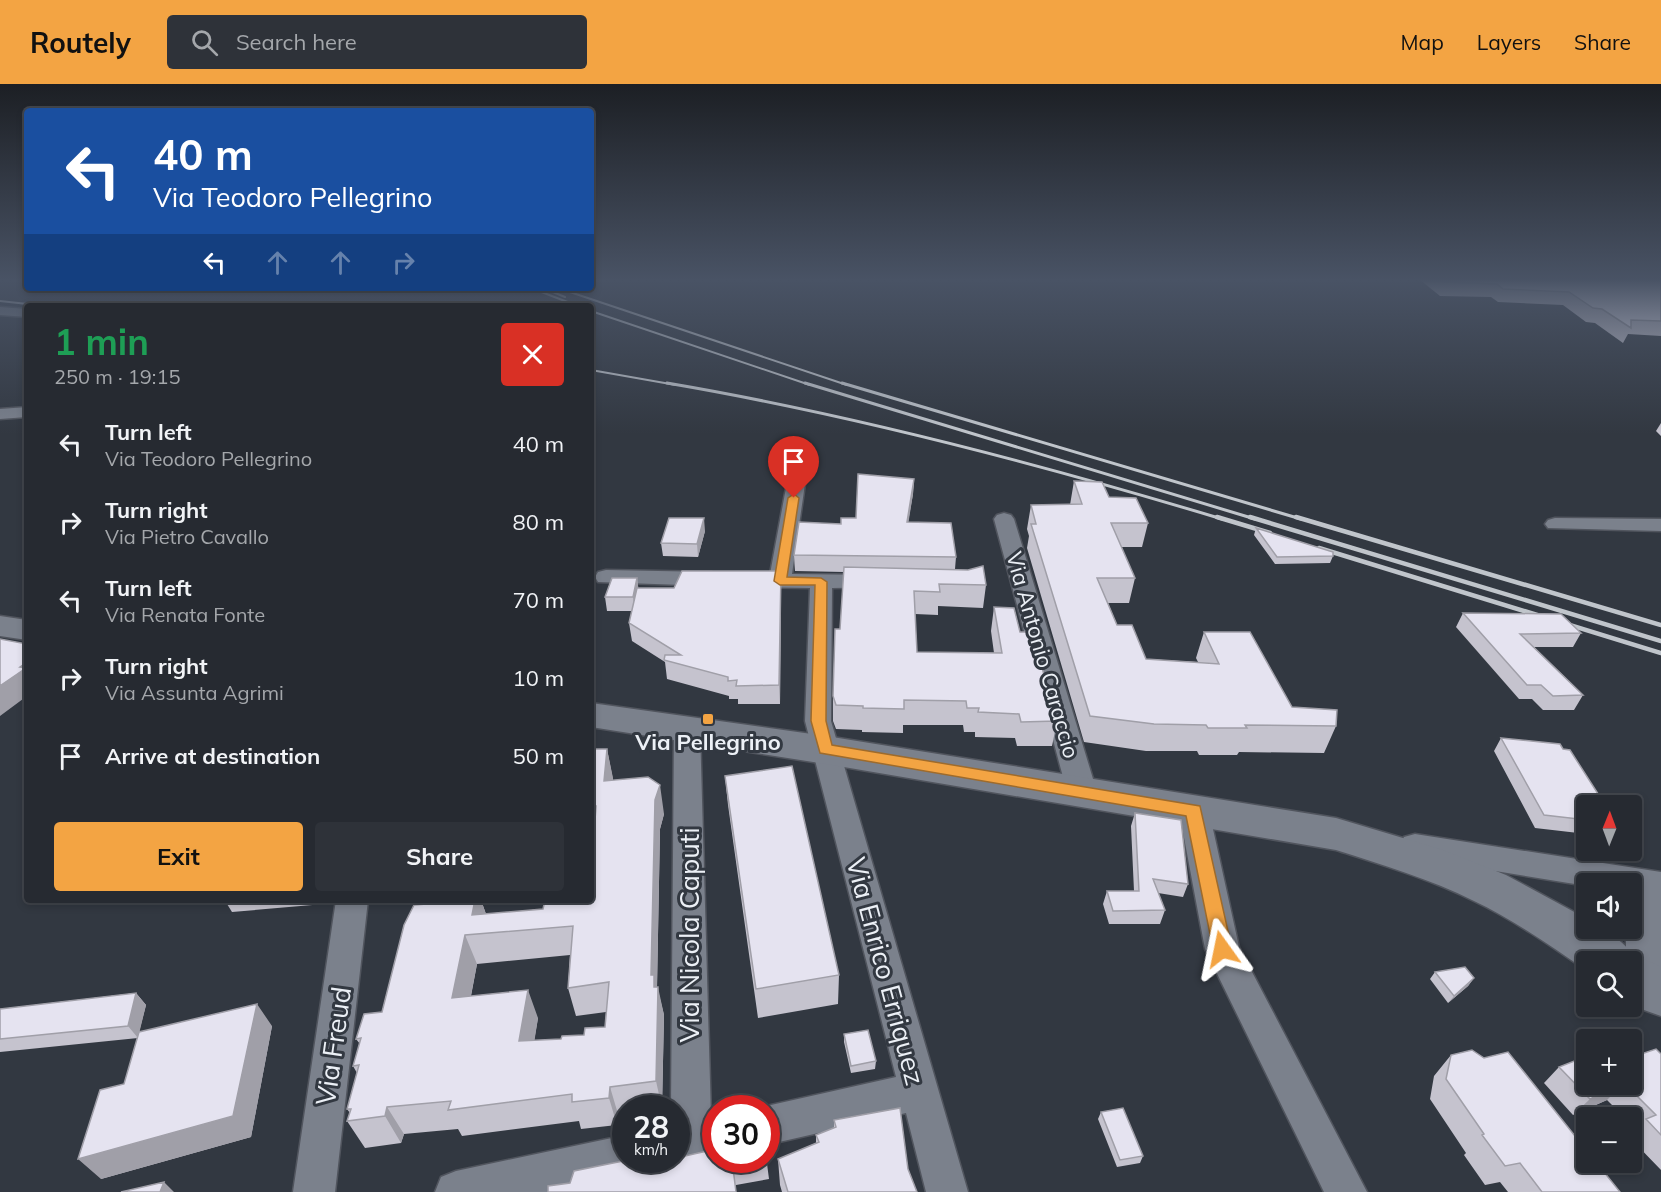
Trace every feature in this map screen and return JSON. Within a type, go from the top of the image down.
[{"type":"street","points":[[0,414],[24,412]]},
{"type":"street","points":[[780,581],[797,477]]},
{"type":"street","name":"Via Antonio Caraccio","points":[[1005,519],[1082,792]]},
{"type":"street","points":[[1555,524],[1661,525]]},
{"type":"street","points":[[606,577],[899,582]]},
{"type":"street","name":"Via Enrico Erriquez","points":[[821,582],[818,721],[947,1192]]},
{"type":"street","points":[[0,626],[24,630]]},
{"type":"street","points":[[594,715],[826,750],[1652,884],[1641,951]]},
{"type":"street","name":"Via Nicola Caputi","points":[[687,729],[694,1141]]},
{"type":"street","points":[[1194,811],[1222,949],[1346,1192]]},
{"type":"street","points":[[1336,834],[1428,862],[1490,888],[1562,928],[1596,951]]},
{"type":"street","name":"Via Freud","points":[[314,1192],[352,903]]},
{"type":"street","points":[[780,1122],[919,1091]]},
{"type":"street","points":[[456,1192],[612,1158]]},
{"type":"building","points":[[858,474],[914,479],[907,522],[951,523],[956,557],[794,555],[799,522],[841,524],[841,518],[856,518]]},
{"type":"building","points":[[1074,481],[1102,482],[1109,497],[1136,498],[1148,523],[1111,523],[1135,578],[1097,578],[1117,625],[1132,625],[1146,659],[1219,664],[1204,632],[1250,632],[1292,707],[1337,710],[1336,726],[1245,725],[1247,728],[1208,728],[1206,725],[1154,724],[1090,716],[1031,524],[1036,524],[1031,505],[1082,504]]},
{"type":"building","points":[[669,518],[704,518],[697,544],[661,543]]},
{"type":"building","points":[[1256,528],[1333,552],[1333,556],[1277,557]]},
{"type":"building","points":[[983,566],[986,585],[939,584],[940,592],[914,591],[917,652],[1002,653],[994,607],[1014,608],[1020,632],[1032,632],[1057,721],[1021,722],[1019,714],[978,712],[979,708],[967,708],[966,701],[904,700],[904,709],[836,705],[833,696],[835,629],[840,629],[844,567],[968,570]]},
{"type":"building","points":[[682,571],[781,571],[779,685],[736,686],[737,680],[728,681],[728,677],[664,660],[665,655],[681,655],[629,623],[637,588],[674,588]]},
{"type":"building","points":[[612,578],[637,578],[633,597],[605,597]]},
{"type":"building","points":[[1463,613],[1561,614],[1581,633],[1520,634],[1583,695],[1553,696],[1541,685],[1527,685]]},
{"type":"building","points":[[0,639],[24,643],[24,664],[20,667],[24,669],[0,686]]},
{"type":"building","points":[[1501,738],[1560,744],[1563,749],[1570,750],[1599,795],[1576,795],[1576,819],[1544,815]]},
{"type":"building","points":[[594,749],[607,749],[604,781],[648,777],[660,785],[655,800],[651,975],[654,975],[654,987],[658,987],[656,1081],[610,1087],[609,1098],[572,1102],[572,1094],[448,1110],[451,1101],[387,1107],[385,1116],[347,1121],[351,1109],[347,1109],[359,1065],[353,1066],[361,1038],[356,1039],[364,1014],[382,1012],[404,925],[414,905],[474,903],[472,915],[543,909],[544,903],[594,903],[596,806],[594,806]],"holes":[[[573,926],[568,988],[609,982],[605,1027],[585,1028],[584,1035],[562,1036],[561,1039],[519,1041],[528,990],[452,998],[465,935]]]},
{"type":"building","points":[[792,766],[839,975],[756,989],[725,776]]},
{"type":"building","points":[[1135,813],[1181,820],[1188,884],[1153,879],[1165,910],[1113,911],[1107,891],[1139,891]]},
{"type":"building","points":[[1465,967],[1474,978],[1454,996],[1435,972]]},
{"type":"building","points":[[136,993],[128,1026],[0,1039],[0,1009]]},
{"type":"building","points":[[257,1004],[233,1116],[78,1159],[100,1090],[124,1084],[139,1032]]},
{"type":"building","points":[[868,1030],[876,1061],[851,1066],[844,1034]]},
{"type":"building","points":[[1656,1049],[1661,1054],[1661,1135],[1646,1119],[1656,1115],[1636,1095],[1642,1095],[1642,1054]]},
{"type":"building","points":[[1472,1050],[1484,1058],[1508,1052],[1576,1137],[1576,1173],[1605,1173],[1620,1192],[1542,1192],[1520,1163],[1505,1166],[1446,1079],[1451,1055]]},
{"type":"building","points":[[1576,1060],[1576,1085],[1559,1067]]},
{"type":"building","points":[[1586,1095],[1599,1095],[1590,1099]]},
{"type":"building","points":[[900,1108],[908,1169],[917,1192],[788,1192],[780,1158],[819,1142],[816,1135],[836,1127],[834,1120]]},
{"type":"building","points":[[1123,1108],[1143,1156],[1120,1160],[1101,1112]]},
{"type":"building","points":[[702,1152],[702,1173],[734,1173],[736,1192],[548,1192],[548,1186],[570,1183],[574,1171],[612,1163],[612,1173],[690,1173],[690,1155]]},
{"type":"building","points":[[164,1182],[160,1192],[121,1192]]},
{"type":"railway","points":[[649,331],[810,385]]},
{"type":"railway","points":[[685,331],[847,385]]},
{"type":"railway","points":[[594,371],[676,385]]},
{"type":"railway","points":[[667,383],[807,410],[947,442],[1222,519]]},
{"type":"railway","points":[[805,383],[1255,519]]},
{"type":"railway","points":[[842,383],[1301,519]]},
{"type":"railway","points":[[1217,517],[1270,533]]},
{"type":"railway","points":[[1250,517],[1661,641]]},
{"type":"railway","points":[[1296,517],[1661,625]]},
{"type":"railway","points":[[1319,548],[1661,653]]},
{"type":"place","name":"Via Pellegrino","points":[[708,719]]},
{"type":"route","points":[[794,498],[780,581],[821,582],[818,721],[826,750],[1194,811],[1222,949]]}]
